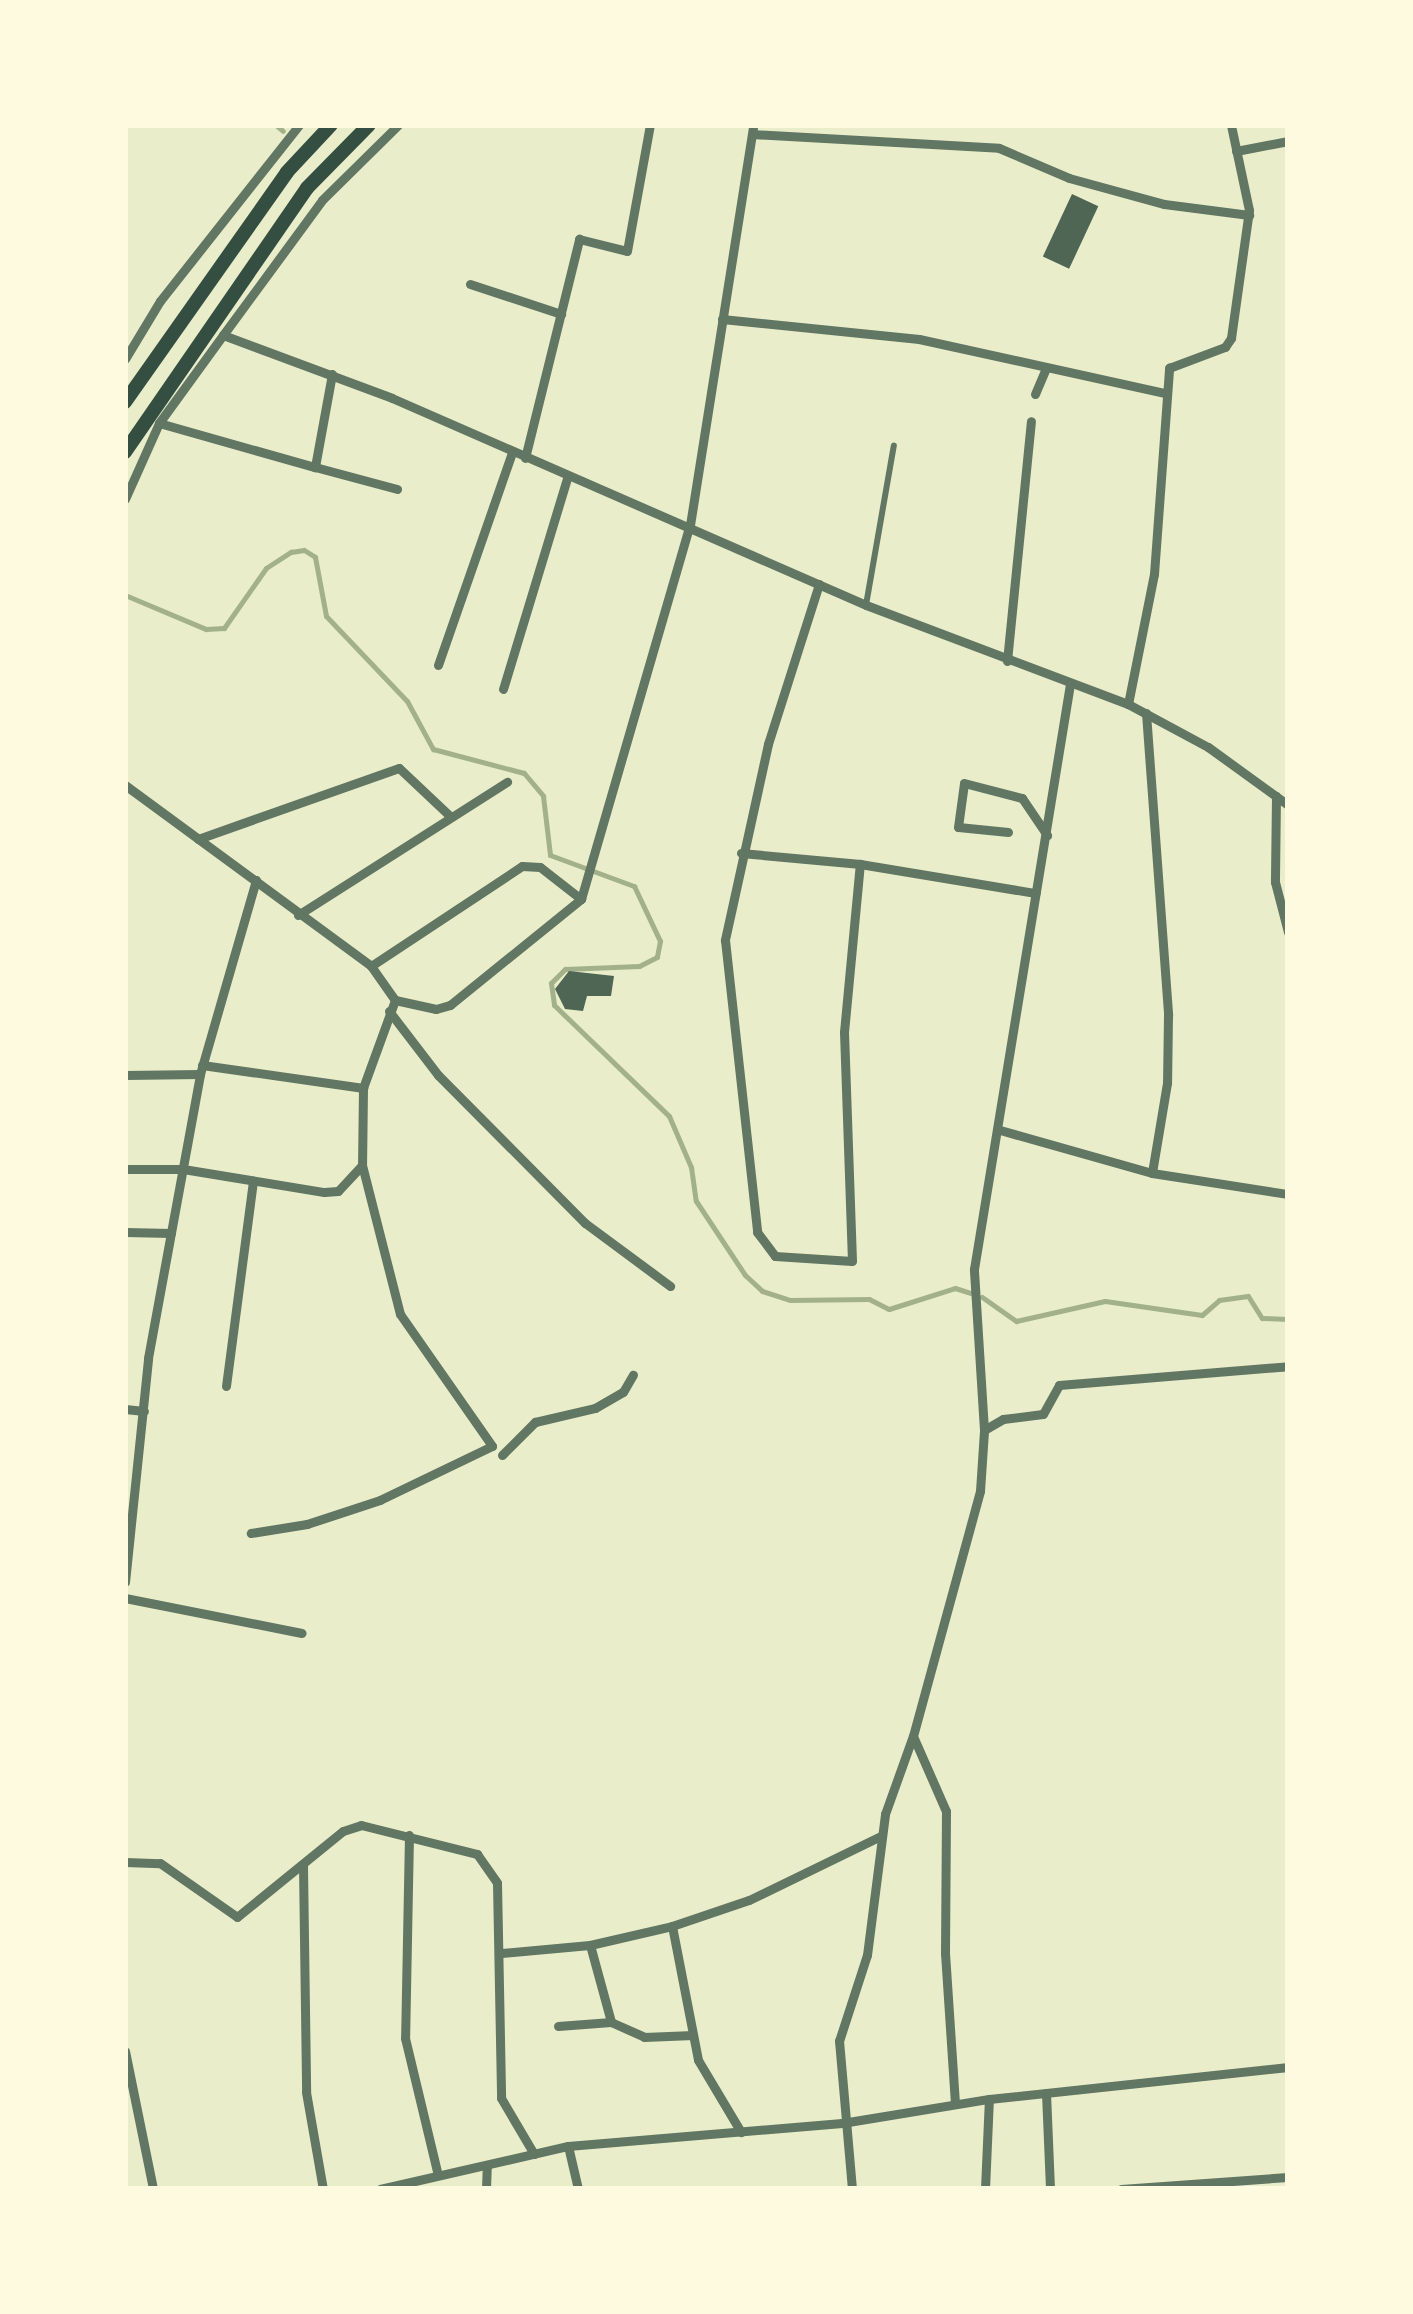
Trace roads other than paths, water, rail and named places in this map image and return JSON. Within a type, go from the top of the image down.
[{"type":"main road","points":[[125,402],[287,172],[331,125]]},
{"type":"main road","points":[[125,452],[307,188],[369,125]]},
{"type":"street","points":[[125,359],[160,301],[299,125]]},
{"type":"street","points":[[125,499],[159,424],[322,200],[398,125]]},
{"type":"street","points":[[525,458],[579,239],[627,250],[650,125]]},
{"type":"street","points":[[1128,704],[1154,574],[1170,365],[1229,344],[1249,215],[1232,125]]},
{"type":"street","points":[[125,785],[371,966],[395,1000],[436,1009],[450,1006],[581,899],[586,886],[590,854],[690,524],[752,129],[999,148],[1069,178],[1164,204],[1249,215]]},
{"type":"street","points":[[1236,151],[1288,142]]},
{"type":"street","points":[[470,284],[561,314]]},
{"type":"street","points":[[722,320],[919,339],[1044,370],[1165,392]]},
{"type":"street","points":[[224,335],[332,374],[568,480],[690,524],[866,605],[1128,704],[1208,746],[1288,806]]},
{"type":"street","points":[[1036,394],[1044,370]]},
{"type":"street","points":[[316,467],[332,374]]},
{"type":"street","points":[[1007,661],[1031,421]]},
{"type":"street","points":[[159,424],[398,489]]},
{"type":"street","points":[[866,605],[894,445]]},
{"type":"street","points":[[438,665],[512,453]]},
{"type":"street","points":[[503,688],[568,480]]},
{"type":"street","points":[[819,584],[798,637],[741,853],[725,940],[757,1232],[775,1256],[852,1261],[844,1032],[860,864]]},
{"type":"street","points":[[852,2189],[842,2122],[839,2040],[867,1956],[881,1836],[913,1736],[980,1491],[984,1430],[974,1269],[1000,1130],[1070,684]]},
{"type":"street","points":[[1146,713],[1168,1015],[1167,1083],[1152,1173]]},
{"type":"street","points":[[198,838],[391,768],[408,773],[451,818]]},
{"type":"street","points":[[298,915],[507,782]]},
{"type":"street","points":[[1008,832],[958,827],[964,784],[1022,798],[1047,835]]},
{"type":"street","points":[[1276,796],[1275,882],[1288,932]]},
{"type":"street","points":[[741,853],[860,864],[1036,893]]},
{"type":"street","points":[[371,966],[522,866],[540,867],[581,899]]},
{"type":"street","points":[[125,1582],[144,1411],[201,1070],[256,880]]},
{"type":"street","points":[[250,1534],[307,1524],[380,1500],[492,1446],[400,1314],[362,1164],[364,1088],[395,1000]]},
{"type":"street","points":[[389,1011],[438,1074],[585,1223],[670,1286]]},
{"type":"street","points":[[125,1076],[201,1070],[364,1088]]},
{"type":"street","points":[[1000,1130],[1152,1173],[1288,1194]]},
{"type":"street","points":[[125,1168],[183,1169],[330,1192],[362,1164]]},
{"type":"street","points":[[226,1386],[253,1181]]},
{"type":"street","points":[[125,1232],[171,1233]]},
{"type":"street","points":[[984,1430],[1003,1419],[1044,1414],[1059,1385],[1288,1366]]},
{"type":"street","points":[[502,1455],[534,1422],[595,1408],[624,1392],[633,1375]]},
{"type":"street","points":[[125,1410],[144,1411]]},
{"type":"street","points":[[125,1598],[302,1633]]},
{"type":"street","points":[[913,1736],[946,1811],[945,1953],[955,2104]]},
{"type":"street","points":[[125,1862],[160,1863],[227,1916],[237,1917],[343,1831],[361,1825],[477,1854],[497,1882],[502,1953],[496,2058],[502,2098],[534,2154]]},
{"type":"street","points":[[410,1835],[404,2038],[437,2171]]},
{"type":"street","points":[[502,1953],[590,1946],[672,1926],[750,1900],[881,1836]]},
{"type":"street","points":[[304,1866],[306,2092],[323,2189]]},
{"type":"street","points":[[672,1926],[698,2060],[741,2132]]},
{"type":"street","points":[[590,1946],[611,2022]]},
{"type":"street","points":[[558,2026],[611,2022],[644,2036],[693,2035]]},
{"type":"street","points":[[125,2051],[153,2189]]},
{"type":"street","points":[[380,2189],[437,2171],[487,2166],[568,2146],[842,2122],[989,2099],[1288,2067]]},
{"type":"street","points":[[1046,2092],[1050,2189]]},
{"type":"street","points":[[985,2189],[989,2099]]},
{"type":"street","points":[[568,2146],[578,2189]]},
{"type":"street","points":[[486,2189],[487,2166]]},
{"type":"street","points":[[1121,2189],[1288,2176]]},
{"type":"waterway","points":[[276,125],[283,131]]},
{"type":"waterway","points":[[125,595],[206,629],[224,628],[266,568],[291,552],[304,550],[315,557],[326,616],[407,701],[433,749],[524,773],[543,796],[550,855],[634,886],[660,941],[657,957],[639,966],[565,969],[551,983],[554,1005],[669,1116],[691,1167],[696,1201],[745,1275],[762,1291],[790,1300],[869,1299],[889,1309],[955,1288],[970,1293]]},
{"type":"waterway","points":[[982,1297],[1016,1321],[1105,1301],[1202,1315],[1219,1300],[1248,1296],[1262,1318],[1288,1319]]}]
